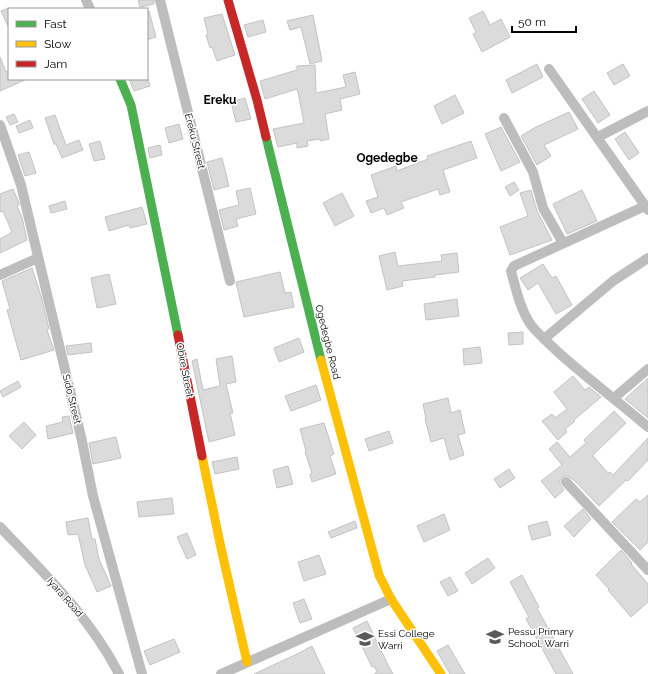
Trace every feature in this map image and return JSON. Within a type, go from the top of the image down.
[{"type":"street","name":"Ereku Street","points":[[160,0],[230,281]]},
{"type":"street","name":"Ogedegbe Road","points":[[228,0],[256,100],[324,370],[379,575],[391,599],[441,674]]},
{"type":"street","points":[[549,69],[647,208],[563,243],[514,266],[511,271],[520,303],[531,325],[544,339],[583,374],[648,427]]},
{"type":"street","name":"Obire Street","points":[[120,80],[131,105],[220,548],[247,662]]},
{"type":"street","points":[[598,137],[648,111]]},
{"type":"street","points":[[504,118],[533,172],[543,208],[563,243]]},
{"type":"street","name":"Sido Street","points":[[0,125],[21,185],[94,496],[142,674]]},
{"type":"street","points":[[0,275],[38,258]]},
{"type":"street","points":[[544,339],[613,281],[648,258]]},
{"type":"street","points":[[614,398],[648,369]]},
{"type":"street","points":[[566,482],[648,570]]},
{"type":"street","name":"Iyara Road","points":[[0,527],[38,566],[90,625],[120,674]]},
{"type":"street","points":[[221,674],[391,599]]},
{"type":"building","points":[[138,0],[154,0],[154,4],[140,7]]},
{"type":"building","points":[[8,8],[8,26],[1,11]]},
{"type":"building","points":[[483,11],[490,25],[501,19],[510,37],[482,52],[473,34],[476,32],[469,18]]},
{"type":"building","points":[[148,12],[156,37],[148,40]]},
{"type":"building","points":[[222,14],[235,55],[217,61],[212,47],[210,48],[206,35],[208,34],[204,18]]},
{"type":"building","points":[[313,15],[322,61],[310,64],[301,27],[290,30],[287,21]]},
{"type":"building","points":[[263,20],[266,32],[248,37],[244,25]]},
{"type":"building","points":[[0,57],[6,72],[8,71],[8,80],[25,80],[0,91]]},
{"type":"building","points":[[537,64],[543,77],[512,93],[506,80]]},
{"type":"building","points":[[623,64],[630,76],[614,85],[607,73]]},
{"type":"building","points":[[315,65],[316,93],[346,87],[343,75],[355,72],[360,94],[340,99],[342,110],[325,114],[329,139],[307,141],[308,146],[297,148],[297,143],[278,147],[273,129],[304,123],[298,92],[297,89],[265,99],[260,81],[297,70],[297,66]]},
{"type":"building","points":[[148,79],[150,86],[134,91],[129,80]]},
{"type":"building","points":[[594,91],[610,115],[598,123],[582,99]]},
{"type":"building","points":[[455,95],[464,113],[442,124],[434,106]]},
{"type":"building","points":[[245,98],[251,119],[236,122],[231,102]]},
{"type":"building","points":[[569,112],[578,129],[544,145],[551,156],[537,165],[521,136],[534,128]]},
{"type":"building","points":[[14,114],[18,122],[10,125],[6,117]]},
{"type":"building","points":[[55,115],[66,145],[79,140],[83,150],[62,158],[56,144],[54,144],[45,118]]},
{"type":"building","points":[[30,120],[33,128],[19,133],[16,126]]},
{"type":"building","points":[[179,124],[183,139],[169,143],[165,128]]},
{"type":"building","points":[[501,127],[520,162],[501,171],[485,134]]},
{"type":"building","points":[[625,132],[639,153],[629,160],[615,139]]},
{"type":"building","points":[[100,141],[105,159],[94,161],[89,144]]},
{"type":"building","points":[[471,141],[477,158],[443,170],[450,192],[440,195],[438,189],[401,202],[404,208],[387,215],[384,208],[371,213],[366,201],[378,197],[371,175],[396,166],[397,171],[428,159],[427,156]]},
{"type":"building","points":[[160,145],[162,155],[150,158],[148,148]]},
{"type":"building","points":[[29,152],[36,173],[25,176],[18,155]]},
{"type":"building","points":[[222,158],[229,186],[214,190],[207,162]]},
{"type":"building","points":[[514,182],[519,190],[510,196],[505,187]]},
{"type":"building","points":[[250,188],[256,214],[236,219],[238,226],[224,230],[219,210],[239,205],[236,191]]},
{"type":"building","points":[[13,189],[19,203],[17,206],[22,217],[27,240],[0,253],[0,239],[12,232],[3,211],[0,212],[0,194]]},
{"type":"building","points":[[531,190],[537,211],[552,240],[510,255],[500,227],[528,216],[520,193]]},
{"type":"building","points":[[582,190],[597,221],[567,234],[553,204]]},
{"type":"building","points":[[342,193],[354,216],[335,226],[323,203]]},
{"type":"building","points":[[65,201],[67,209],[51,213],[49,206]]},
{"type":"building","points":[[142,207],[147,224],[130,228],[129,225],[109,231],[105,217]]},
{"type":"building","points":[[395,252],[398,266],[442,261],[441,255],[457,253],[459,272],[402,281],[403,286],[387,290],[379,256]]},
{"type":"building","points":[[543,264],[552,278],[556,276],[572,305],[556,314],[538,283],[528,290],[520,278]]},
{"type":"building","points":[[32,268],[42,299],[49,329],[47,330],[54,350],[21,360],[7,310],[10,309],[2,281]]},
{"type":"building","points":[[280,272],[285,293],[291,292],[294,307],[244,317],[236,282]]},
{"type":"building","points":[[109,274],[116,304],[97,308],[91,278]]},
{"type":"building","points":[[457,299],[459,316],[426,320],[424,304]]},
{"type":"building","points":[[523,332],[523,344],[509,345],[508,333]]},
{"type":"building","points":[[299,338],[304,352],[279,362],[274,348]]},
{"type":"building","points":[[91,343],[92,352],[68,355],[66,346]]},
{"type":"building","points":[[480,347],[482,363],[464,365],[463,349]]},
{"type":"building","points":[[232,356],[236,382],[226,384],[233,413],[230,413],[235,435],[209,442],[192,361],[197,359],[203,390],[220,386],[216,359]]},
{"type":"building","points":[[573,376],[585,390],[589,387],[601,397],[565,429],[567,432],[558,440],[542,421],[552,414],[555,418],[567,409],[554,392]]},
{"type":"building","points":[[648,378],[648,418],[625,399]]},
{"type":"building","points":[[18,381],[21,387],[3,397],[0,391]]},
{"type":"building","points":[[316,385],[321,400],[291,411],[285,396]]},
{"type":"building","points":[[448,398],[451,413],[460,410],[465,433],[458,435],[464,455],[450,460],[444,438],[431,442],[423,404]]},
{"type":"building","points":[[614,411],[626,423],[593,456],[608,473],[610,472],[613,475],[648,438],[648,460],[628,481],[626,480],[599,506],[575,481],[568,476],[564,476],[560,480],[560,484],[564,490],[555,498],[541,481],[562,465],[549,449],[557,442],[570,457],[586,443],[584,440]]},
{"type":"building","points":[[69,416],[73,433],[48,439],[46,426],[63,422],[62,417]]},
{"type":"building","points":[[24,422],[36,435],[22,449],[9,436]]},
{"type":"building","points":[[324,423],[334,454],[330,456],[336,474],[312,482],[310,474],[312,473],[305,452],[300,429]]},
{"type":"building","points":[[389,431],[393,443],[369,451],[365,439]]},
{"type":"building","points":[[116,437],[121,458],[93,464],[89,443]]},
{"type":"building","points":[[237,457],[239,469],[215,474],[212,462]]},
{"type":"building","points":[[288,466],[293,484],[277,488],[273,470]]},
{"type":"building","points":[[509,469],[515,478],[500,488],[494,479]]},
{"type":"building","points":[[648,495],[648,542],[640,550],[612,522],[636,499],[640,502]]},
{"type":"building","points":[[172,498],[174,514],[139,517],[137,502]]},
{"type":"building","points":[[583,509],[591,519],[574,537],[564,526]]},
{"type":"building","points":[[444,514],[450,530],[424,542],[417,526]]},
{"type":"building","points":[[88,518],[92,539],[95,539],[99,559],[111,586],[97,592],[85,565],[78,534],[68,535],[66,522]]},
{"type":"building","points":[[355,521],[357,528],[331,538],[328,532]]},
{"type":"building","points":[[547,521],[551,535],[532,540],[528,526]]},
{"type":"building","points":[[187,533],[196,555],[187,559],[177,537]]},
{"type":"building","points":[[621,550],[648,584],[648,602],[631,617],[596,575]]},
{"type":"building","points":[[319,555],[326,574],[304,581],[298,562]]},
{"type":"building","points":[[488,558],[495,568],[472,584],[465,573]]},
{"type":"building","points":[[522,575],[539,607],[537,608],[573,674],[556,674],[526,619],[529,617],[510,582]]},
{"type":"building","points":[[450,577],[458,591],[448,596],[440,582]]},
{"type":"building","points":[[304,599],[312,619],[300,623],[293,603]]},
{"type":"building","points":[[367,621],[393,674],[374,674],[377,672],[374,666],[372,667],[353,628]]},
{"type":"building","points":[[174,639],[180,652],[150,665],[144,651]]},
{"type":"building","points":[[448,645],[465,674],[450,674],[437,651]]},
{"type":"building","points":[[312,646],[325,674],[254,674],[299,653]]},
{"type":"traffic: fast","points":[[120,80],[131,105],[178,335]]},
{"type":"traffic: fast","points":[[266,137],[321,360]]},
{"type":"traffic: slow","points":[[321,360],[379,575],[391,599],[441,674]]},
{"type":"traffic: slow","points":[[202,456],[247,662]]},
{"type":"traffic: jam","points":[[228,0],[257,100],[266,137]]},
{"type":"traffic: jam","points":[[178,335],[202,456]]},
{"type":"place","name":"Pessu Primary School, Warri","points":[[495,637]]},
{"type":"place","name":"Essi College Warri","points":[[365,639]]},
{"type":"district","name":"Ereku","points":[[220,100]]},
{"type":"district","name":"Ogedegbe","points":[[387,158]]}]
